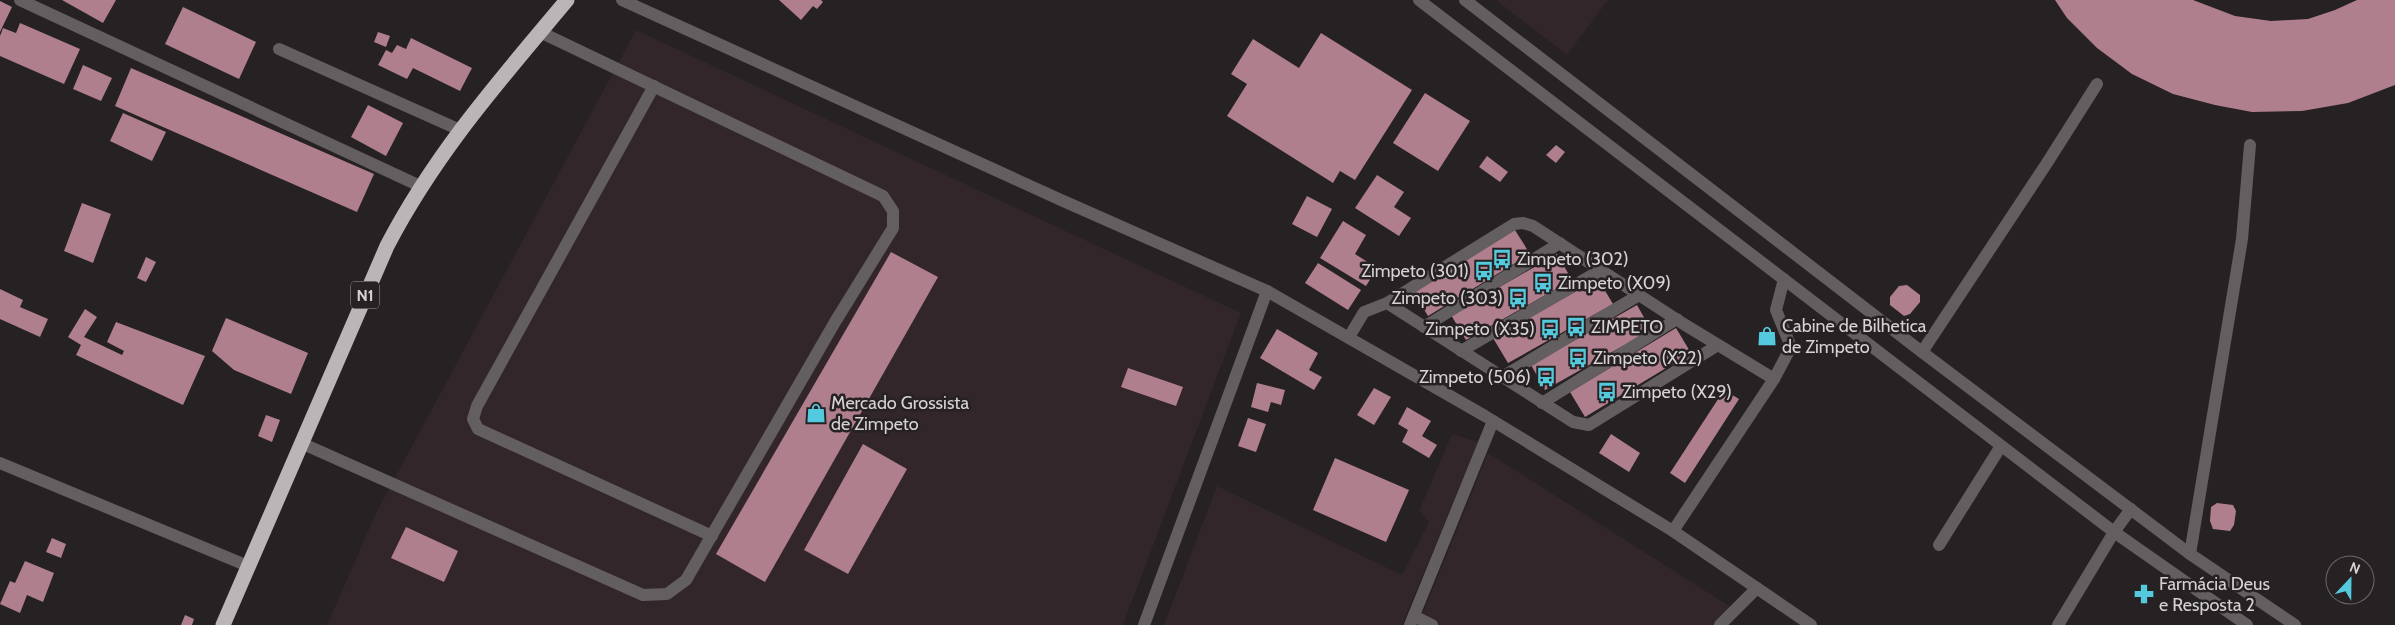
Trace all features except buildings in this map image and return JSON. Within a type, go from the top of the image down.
[{"type":"highway","name":"N1","points":[[223,625],[387,246],[420,186],[460,130],[567,0]]},
{"type":"street","points":[[20,0],[420,186]]},
{"type":"street","points":[[622,0],[1061,200],[1267,291],[1350,337],[1493,421],[1673,531],[1811,625]]},
{"type":"street","points":[[1419,0],[2114,532],[2247,625]]},
{"type":"street","points":[[1466,0],[1922,352],[2190,554],[2295,625]]},
{"type":"street","points":[[301,443],[643,595],[667,594],[686,580],[893,228],[893,211],[882,196],[540,32]]},
{"type":"street","points":[[279,48],[460,130]]},
{"type":"street","points":[[1922,352],[2047,164],[2097,84]]},
{"type":"street","points":[[654,86],[477,406],[474,419],[478,429],[712,536]]},
{"type":"street","points":[[2190,554],[2242,239],[2250,145]]},
{"type":"street","points":[[1350,337],[1364,312],[1387,303],[1514,224],[1522,222],[1533,226],[1718,345],[1774,378]]},
{"type":"street","points":[[1424,326],[1560,243]]},
{"type":"street","points":[[1461,351],[1601,270]]},
{"type":"street","points":[[1673,531],[1774,378],[1791,347],[1776,310],[1784,279]]},
{"type":"street","points":[[1144,625],[1267,291]]},
{"type":"street","points":[[1502,377],[1640,295]]},
{"type":"street","points":[[1387,303],[1573,422],[1589,425],[1718,345]]},
{"type":"street","points":[[1542,403],[1677,319]]},
{"type":"street","points":[[1432,625],[1411,620],[1493,421]]},
{"type":"street","points":[[1939,545],[2001,446]]},
{"type":"street","points":[[0,463],[248,566]]},
{"type":"street","points":[[2058,625],[2114,532],[2131,509]]},
{"type":"street","points":[[1720,625],[1757,588]]},
{"type":"shaded area","points":[[1496,0],[1608,0],[1567,55]]},
{"type":"shaded area","name":"Mercado Grossista de Zimpeto","points":[[636,30],[1241,313],[1123,625],[327,625],[376,513]]},
{"type":"shaded area","points":[[1452,434],[1478,442],[1402,625],[1164,625],[1217,486],[1402,575],[1429,522],[1419,511]]},
{"type":"shaded area","points":[[1488,453],[1731,607],[1714,622],[1714,625],[1418,625]]},
{"type":"place","name":"Zimpeto (302)","points":[[1502,259]]},
{"type":"place","name":"Zimpeto (301)","points":[[1484,271]]},
{"type":"place","name":"Zimpeto (X09)","points":[[1543,283]]},
{"type":"place","name":"Zimpeto (303)","points":[[1518,298]]},
{"type":"place","name":"ZIMPETO","points":[[1576,327]]},
{"type":"place","name":"Zimpeto (X35)","points":[[1550,329]]},
{"type":"place","name":"Cabine de Bilhetica de Zimpeto","points":[[1767,336]]},
{"type":"place","name":"Zimpeto (X22)","points":[[1578,358]]},
{"type":"place","name":"Zimpeto (506)","points":[[1546,377]]},
{"type":"place","name":"Zimpeto (X29)","points":[[1607,392]]},
{"type":"place","name":"Mercado Grossista de Zimpeto","points":[[816,413]]},
{"type":"place","name":"Farmácia Deus e Resposta 2","points":[[2144,594]]}]
